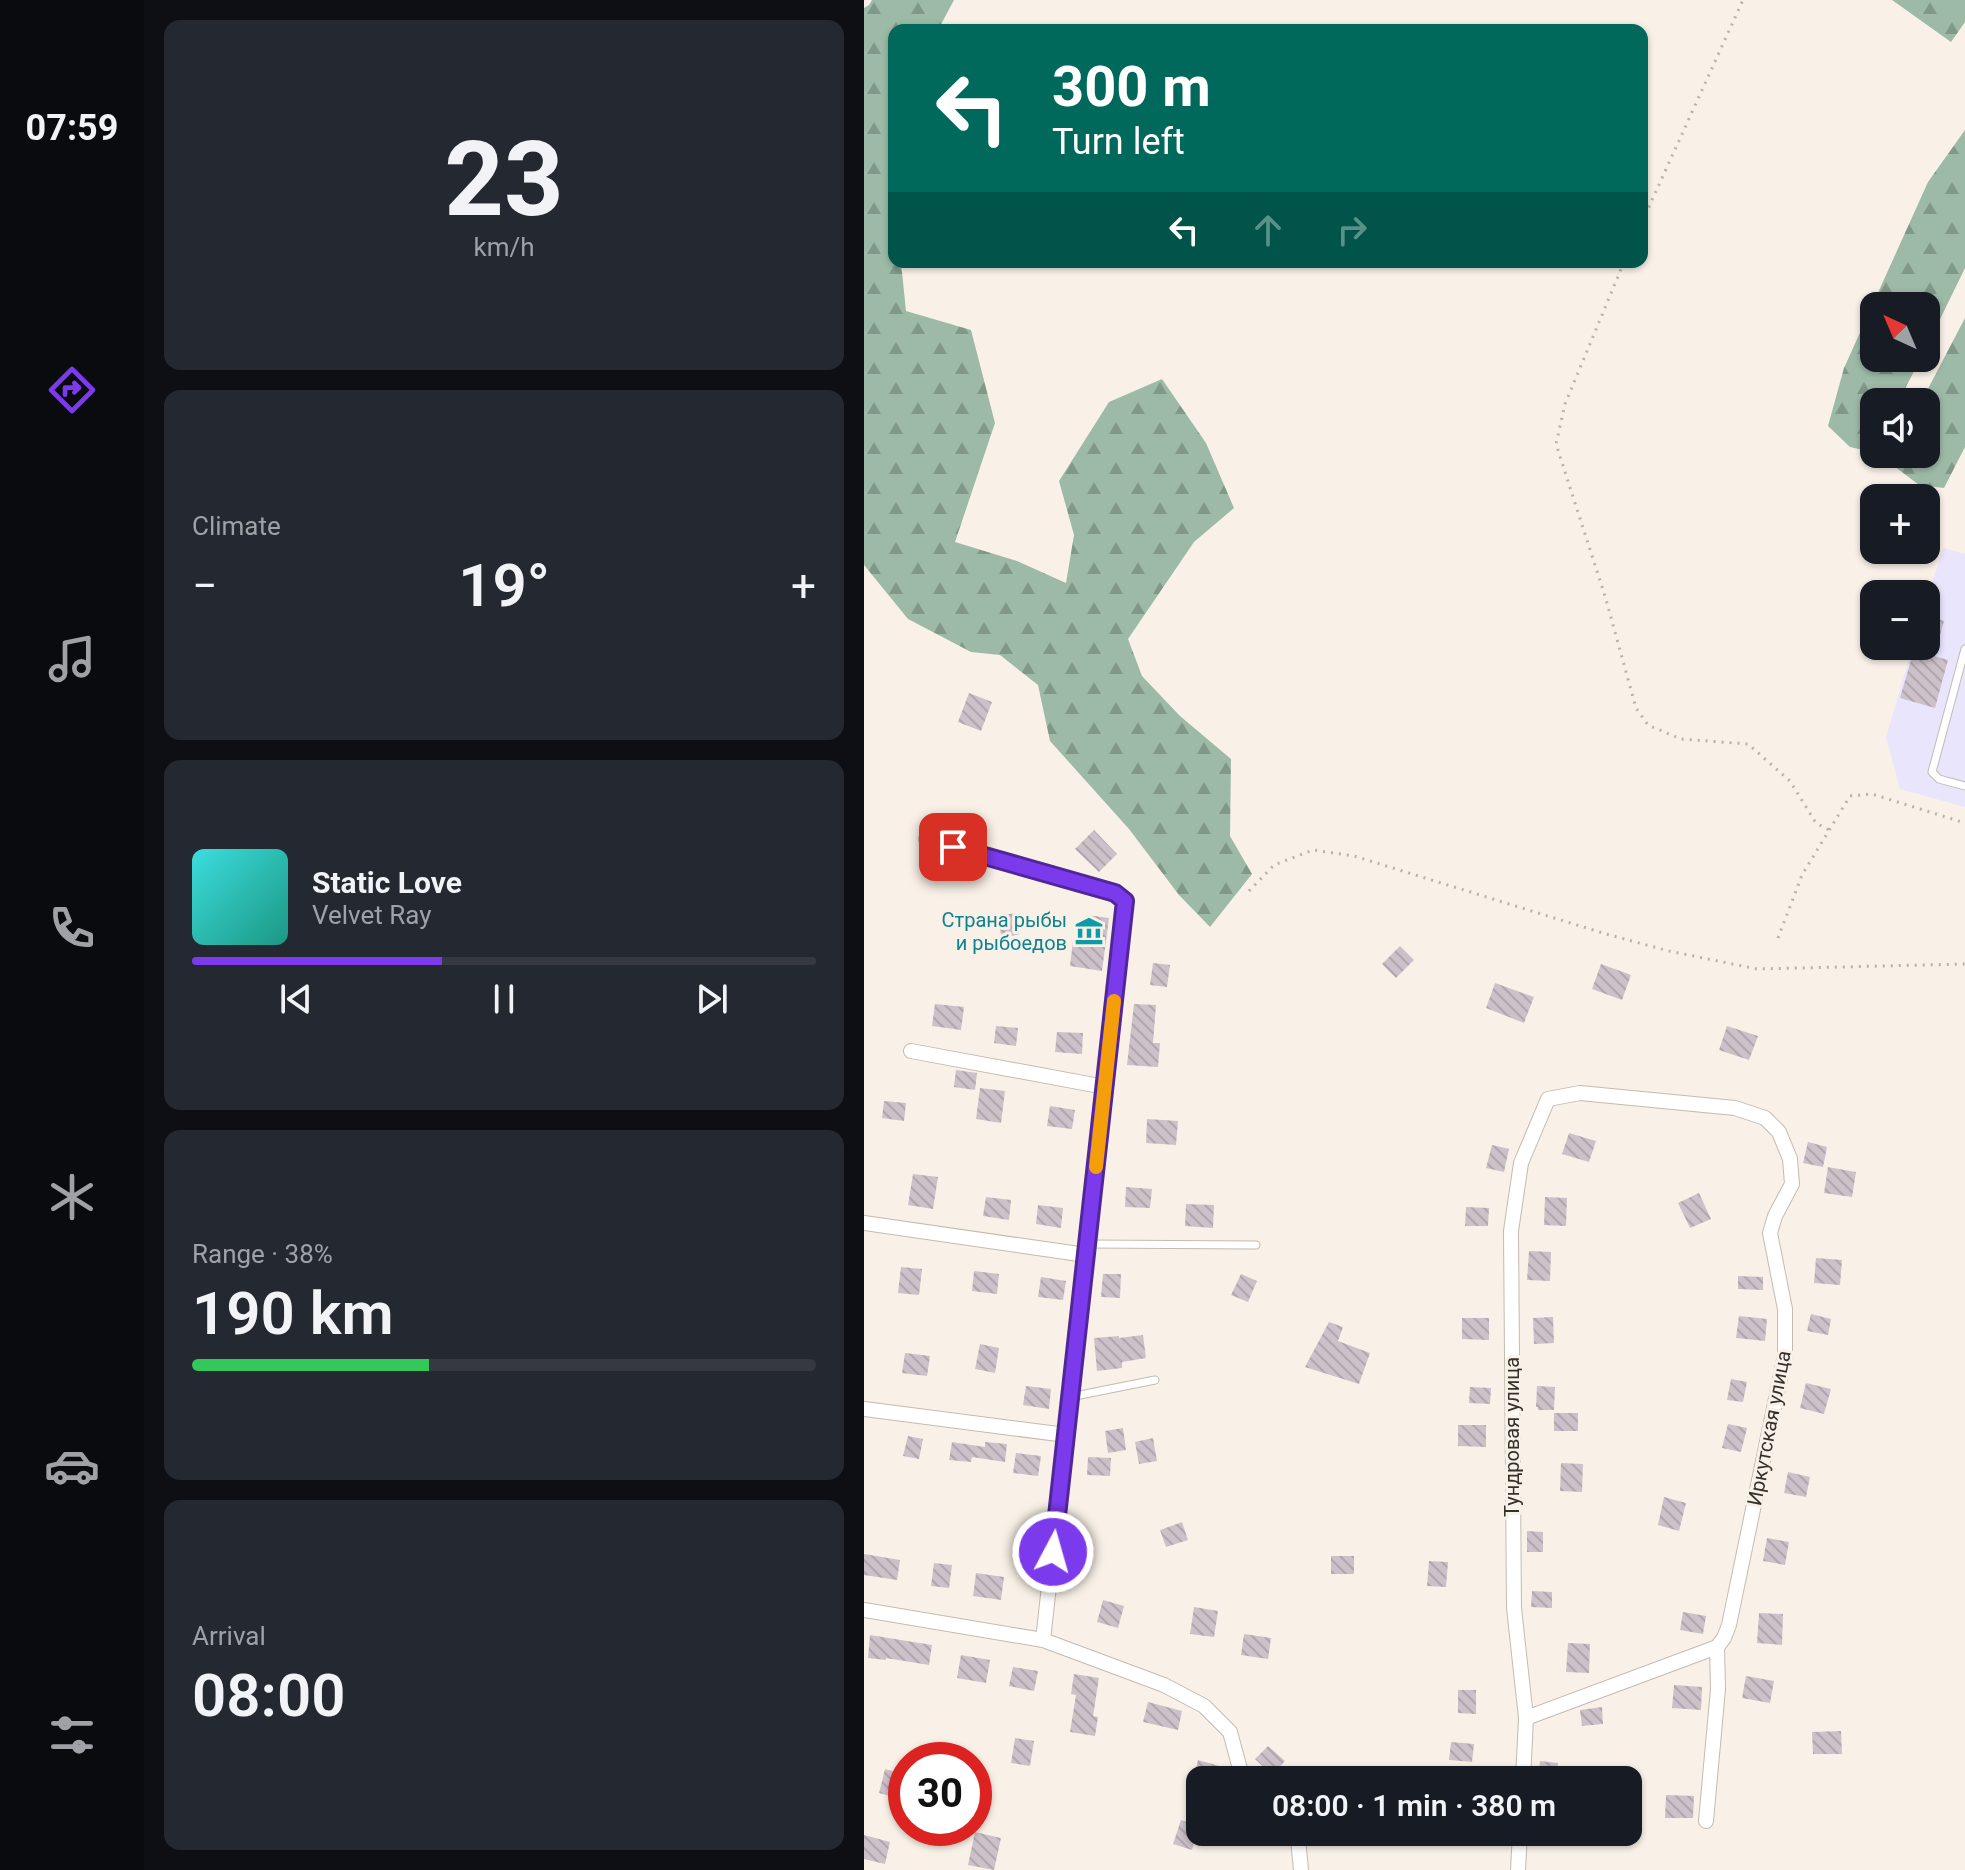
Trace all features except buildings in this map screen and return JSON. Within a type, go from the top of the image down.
[{"type":"street","points":[[926,839],[1115,893],[1125,901],[1043,1640]]},
{"type":"street","points":[[911,1051],[1105,1087]]},
{"type":"street","name":"Иркутская улица","points":[[1548,1099],[1580,1093],[1735,1108],[1765,1118],[1779,1132],[1790,1159],[1792,1184],[1775,1216],[1770,1233],[1785,1309],[1785,1355],[1729,1625],[1717,1647],[1718,1689],[1706,1821]]},
{"type":"street","name":"Тундровая улица","points":[[1524,1766],[1526,1718],[1514,1608],[1511,1231],[1521,1163],[1548,1099]]},
{"type":"street","points":[[864,1223],[1087,1250]]},
{"type":"street","points":[[864,1409],[1066,1435]]},
{"type":"street","points":[[864,1610],[1043,1640],[1164,1685],[1204,1706],[1230,1732],[1239,1766]]},
{"type":"street","points":[[1526,1718],[1717,1647]]},
{"type":"street","points":[[1299,1846],[1301,1870]]},
{"type":"street","points":[[1518,1870],[1519,1846]]},
{"type":"lane","points":[[1965,649],[1932,772],[1939,779],[1965,786]]},
{"type":"lane","points":[[1087,1250],[1256,1245]]},
{"type":"lane","points":[[1070,1397],[1155,1380]]},
{"type":"path","points":[[1648,209],[1743,0]]},
{"type":"path","points":[[1622,268],[1565,404],[1556,444],[1605,596],[1636,708],[1648,725],[1681,739],[1748,744],[1790,781],[1816,823],[1829,830]]},
{"type":"path","points":[[1778,938],[1802,875],[1850,796],[1872,794],[1965,823]]},
{"type":"path","points":[[1249,891],[1274,865],[1313,850],[1354,856],[1669,951],[1757,969],[1965,964]]},
{"type":"shaded area","points":[[1943,548],[1965,554],[1965,807],[1900,789],[1886,737],[1909,660],[1940,660],[1940,580],[1933,580]]},
{"type":"green space","points":[[872,0],[954,0],[941,24],[888,24],[888,268],[902,268],[906,311],[971,330],[995,423],[955,542],[1017,561],[1066,583],[1074,535],[1059,481],[1109,402],[1162,379],[1206,443],[1234,508],[1194,542],[1128,639],[1142,676],[1180,716],[1231,759],[1230,836],[1252,874],[1210,927],[1179,895],[1129,829],[1050,741],[1038,685],[1000,655],[971,652],[908,619],[864,565],[864,8]]},
{"type":"green space","points":[[1892,0],[1965,0],[1965,22],[1951,42]]},
{"type":"green space","points":[[1965,130],[1965,268],[1940,319],[1940,292],[1878,292],[1928,182]]},
{"type":"green space","points":[[1965,318],[1965,447],[1944,488],[1940,488],[1940,484],[1918,484],[1897,468],[1940,468],[1940,388],[1928,388],[1937,372],[1940,372],[1940,366]]},
{"type":"green space","points":[[1860,333],[1860,372],[1914,372],[1905,388],[1860,388],[1860,449],[1850,447],[1828,426],[1844,368]]},
{"type":"slow traffic","points":[[1096,1167],[1114,1001]]},
{"type":"place","name":"Страна рыбы и рыбоедов","points":[[1089,931]]},
{"type":"route","points":[[953,847],[1115,893],[1125,901],[1053,1552]]}]
